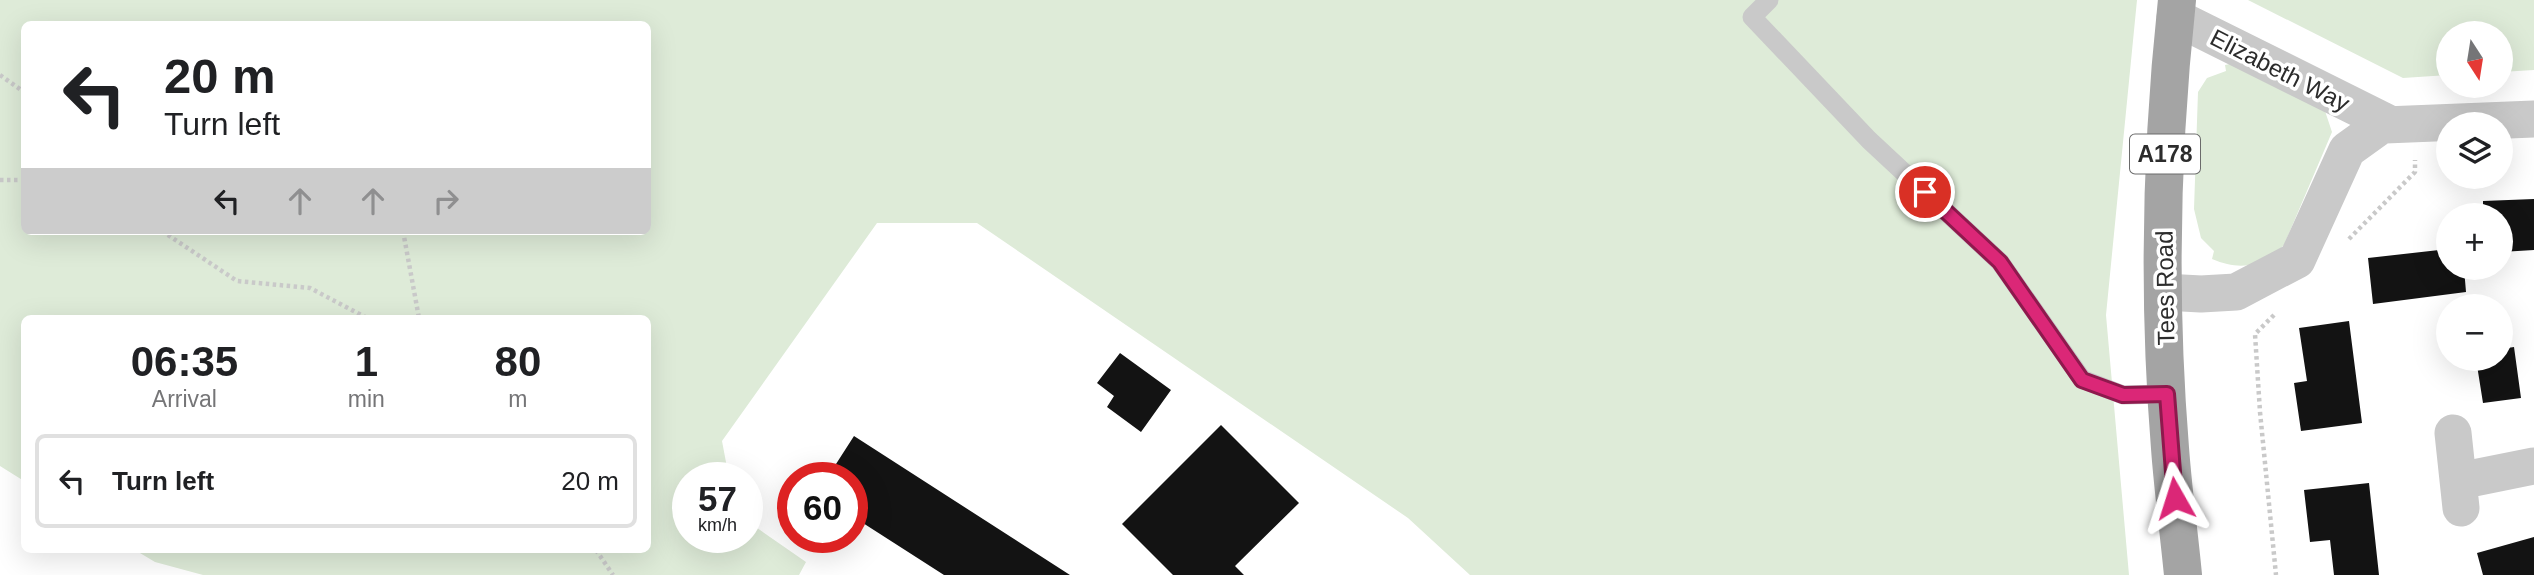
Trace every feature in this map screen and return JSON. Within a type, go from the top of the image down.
[{"type":"main road","name":"Tees Road","points":[[2176,8],[2165,151],[2164,292],[2170,447],[2183,575]]},
{"type":"street","name":"Elizabeth Way","points":[[2176,8],[2399,123]]},
{"type":"street","name":"Elizabeth Way","points":[[2164,292],[2236,292],[2297,260],[2347,150],[2399,123],[2534,119]]},
{"type":"street","points":[[2453,433],[2460,494],[2534,466]]},
{"type":"lane","points":[[1769,0],[1752,17],[1869,140],[2000,262],[2082,380],[2123,395],[2167,394]]},
{"type":"path","points":[[0,75],[21,90]]},
{"type":"path","points":[[2340,248],[2415,172],[2399,123]]},
{"type":"path","points":[[0,180],[21,180]]},
{"type":"path","points":[[168,235],[237,281],[310,288],[361,315]]},
{"type":"path","points":[[404,235],[418,315]]},
{"type":"path","points":[[2276,575],[2255,334],[2283,306]]},
{"type":"path","points":[[598,553],[613,575]]},
{"type":"green space","points":[[0,0],[2137,0],[2106,315],[2129,575],[1470,575],[1408,518],[977,223],[877,223],[722,441],[726,462],[672,462],[672,553],[763,553],[763,532],[777,542],[777,553],[793,553],[806,562],[799,575],[203,575],[155,562],[140,553],[651,553],[651,315],[21,315],[21,479],[0,466]]},
{"type":"green space","points":[[2248,0],[2534,0],[2534,70],[2513,71],[2513,21],[2436,21],[2436,76],[2403,78]]},
{"type":"green space","points":[[2230,64],[2325,111],[2332,132],[2284,245],[2259,262],[2241,266],[2212,259],[2214,251],[2201,238],[2194,209],[2198,92],[2207,78],[2226,71],[2225,65]]},
{"type":"building","points":[[2534,199],[2534,250],[2513,251],[2513,203],[2483,201]]},
{"type":"building","points":[[2436,250],[2436,280],[2465,280],[2466,292],[2373,304],[2368,258]]},
{"type":"building","points":[[2349,321],[2362,423],[2301,431],[2294,383],[2307,381],[2299,328]]},
{"type":"building","points":[[2513,347],[2521,398],[2483,403],[2478,371],[2513,371]]},
{"type":"building","points":[[1120,353],[1171,390],[1141,432],[1107,407],[1114,396],[1097,383]]},
{"type":"building","points":[[1221,425],[1299,503],[1235,566],[1244,575],[1173,575],[1122,524]]},
{"type":"building","points":[[854,436],[1070,575],[944,575],[868,526],[868,462],[837,462]]},
{"type":"building","points":[[2369,483],[2379,575],[2334,575],[2330,540],[2310,542],[2304,490]]},
{"type":"building","points":[[2534,537],[2534,575],[2483,575],[2477,553]]},
{"type":"route","points":[[1925,192],[2000,262],[2082,380],[2123,395],[2167,394],[2175,498]]}]
